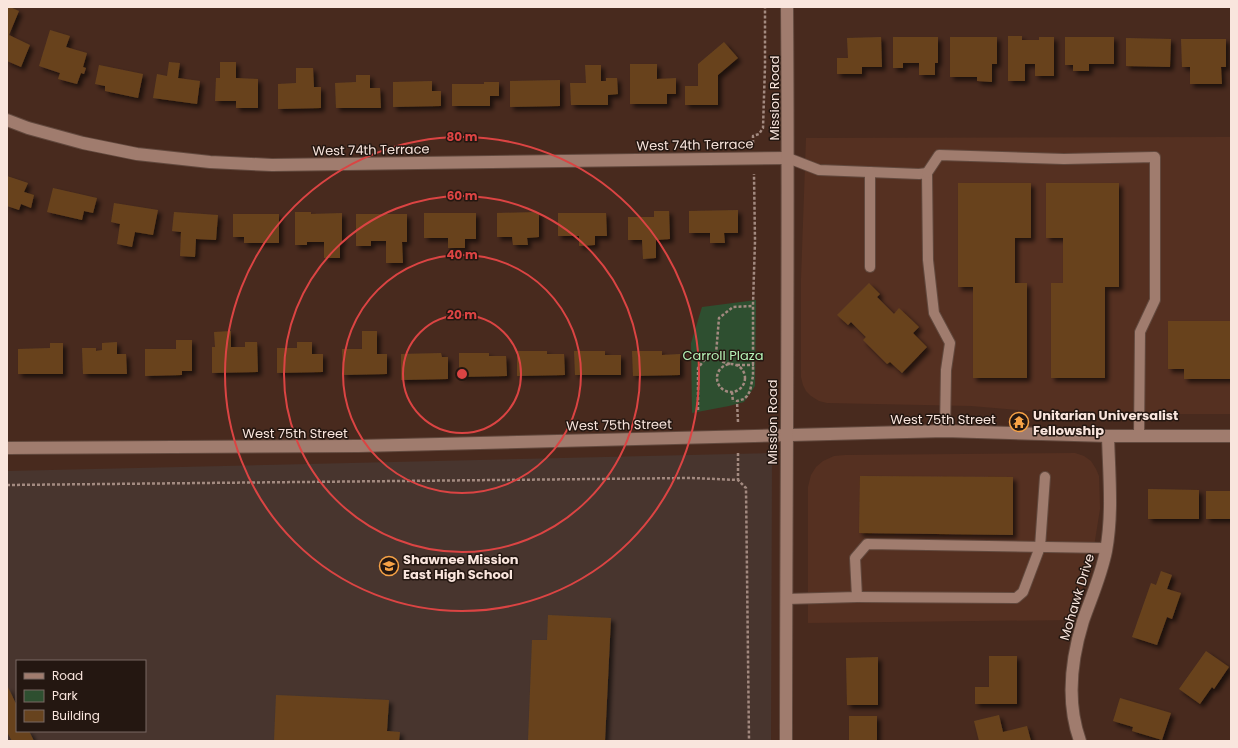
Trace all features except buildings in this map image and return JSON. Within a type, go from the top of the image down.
[{"type":"main road","name":"Mission Road","points":[[786,741],[788,158],[787,7]]},
{"type":"main road","name":"West 74th Terrace","points":[[7,120],[28,128],[82,143],[137,154],[210,162],[272,165],[788,158]]},
{"type":"main road","name":"West 75th Street","points":[[7,448],[359,446],[945,431],[1108,436],[1231,436]]},
{"type":"main road","name":"Mohawk Drive","points":[[1080,741],[1074,721],[1071,682],[1073,663],[1083,621],[1099,579],[1106,548],[1110,514],[1108,436]]},
{"type":"lane","points":[[945,431],[946,370],[950,344],[934,313],[928,260],[927,173],[939,155],[1064,159],[1155,157],[1155,300],[1140,332],[1139,436]]},
{"type":"lane","points":[[788,158],[819,170],[919,174],[927,173]]},
{"type":"lane","points":[[870,172],[870,267]]},
{"type":"lane","points":[[786,599],[857,597],[1016,598],[1023,592],[1040,546],[1045,477]]},
{"type":"lane","points":[[857,597],[855,558],[867,544],[1106,548]]},
{"type":"path","points":[[753,136],[759,134],[763,128],[765,7]]},
{"type":"path","points":[[737,401],[744,399],[750,391],[754,364],[754,181]]},
{"type":"path","points":[[753,306],[733,307],[719,318],[716,354],[722,362],[730,364],[754,364]]},
{"type":"path","points":[[698,410],[698,368],[706,358],[716,354]]},
{"type":"path","points":[[730,364],[719,370],[717,379],[723,390],[732,392],[741,388],[745,380],[743,370],[735,364]]},
{"type":"path","points":[[732,392],[733,402]]},
{"type":"path","points":[[7,486],[692,478],[738,480],[746,488],[749,741]]},
{"type":"shaded area","points":[[1231,137],[1231,414],[1100,414],[1030,411],[971,406],[827,403],[819,401],[806,391],[801,377],[801,279],[806,138]]},
{"type":"shaded area","name":"Shawnee Mission East High School","points":[[772,453],[771,741],[7,741],[7,471]]},
{"type":"shaded area","points":[[1075,453],[1084,456],[1091,461],[1096,469],[1099,476],[1100,509],[1092,559],[1073,620],[808,623],[808,487],[811,475],[816,467],[823,461],[834,456],[845,455]]},
{"type":"green space","name":"Carroll Plaza","points":[[756,300],[755,386],[744,402],[692,413],[691,343],[702,307]]},
{"type":"place","name":"Unitarian Universalist Fellowship","points":[[1019,422]]},
{"type":"place","name":"Shawnee Mission East High School","points":[[389,566]]}]
